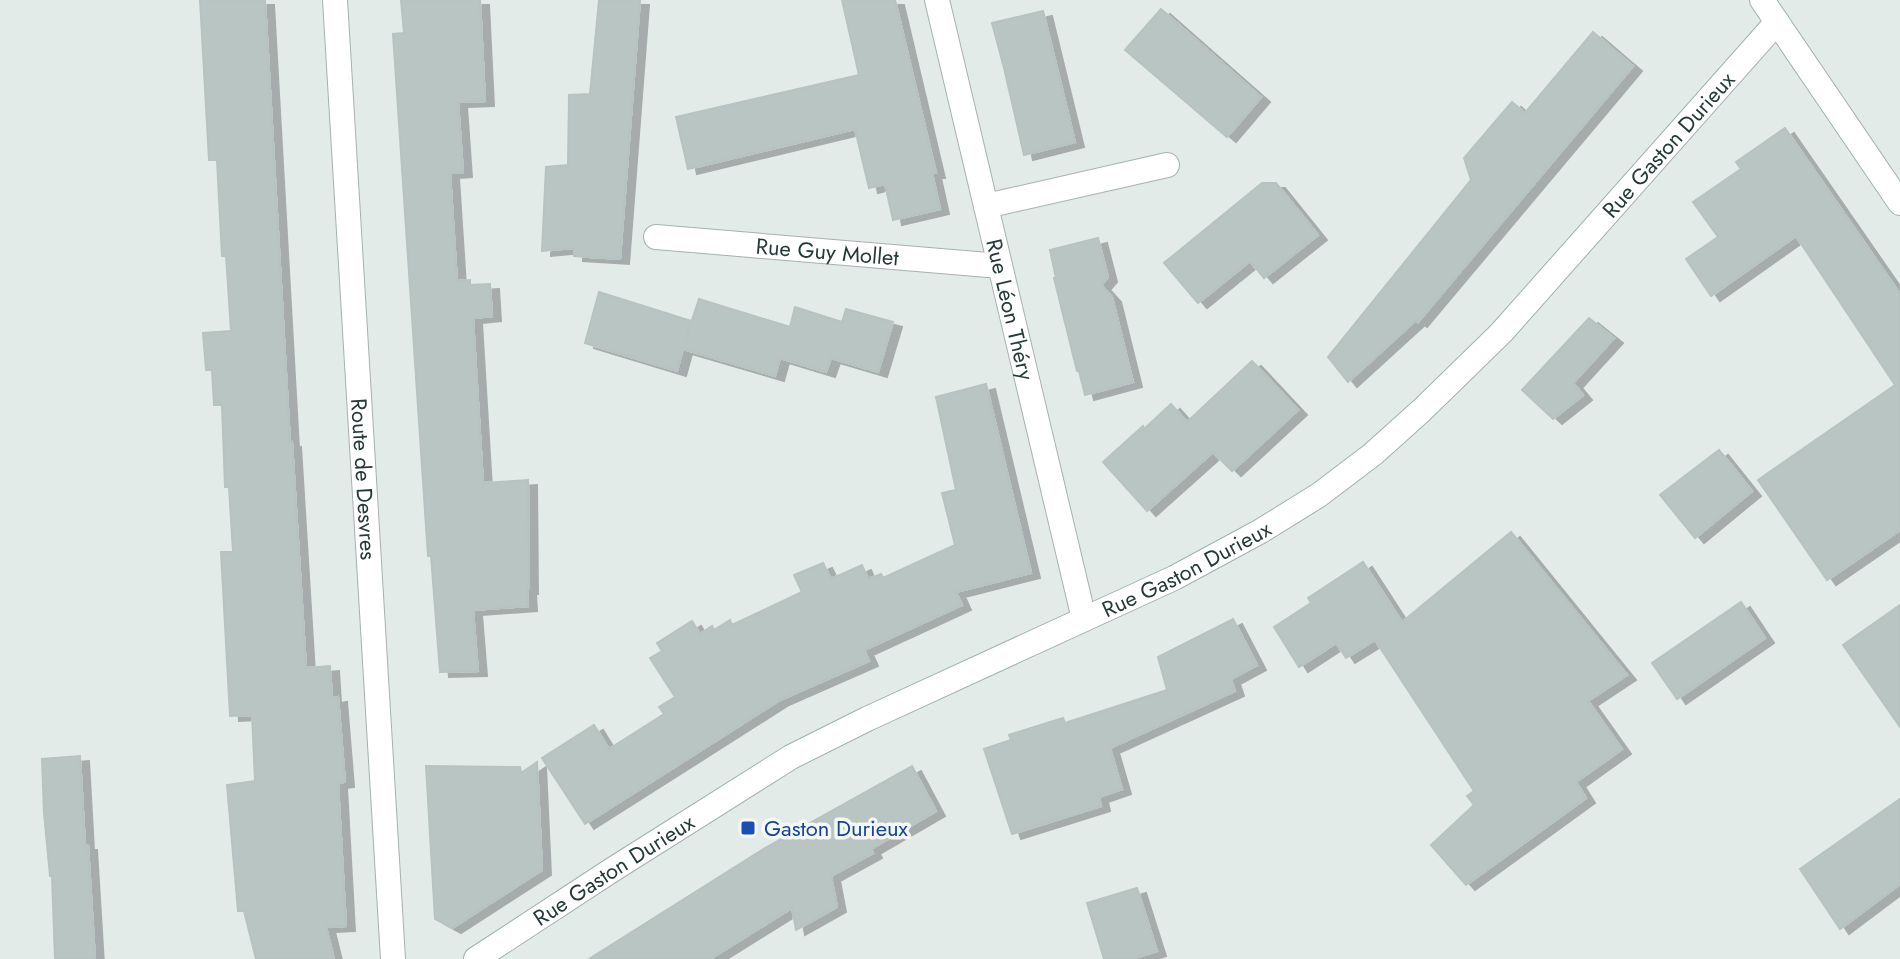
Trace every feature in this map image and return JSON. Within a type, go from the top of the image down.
[{"type":"street","name":"Route de Desvres","points":[[335,0],[393,959]]},
{"type":"street","name":"Rue Léon Théry","points":[[937,0],[1084,619]]},
{"type":"street","points":[[1762,0],[1900,203]]},
{"type":"street","name":"Rue Gaston Durieux","points":[[476,959],[791,757],[1174,578],[1261,531],[1319,495],[1373,454],[1501,333],[1777,22]]},
{"type":"street","points":[[986,206],[1167,165]]},
{"type":"street","name":"Rue Guy Mollet","points":[[656,237],[1000,266]]},
{"type":"building","points":[[200,0],[265,0],[306,668],[330,666],[332,698],[338,697],[345,782],[338,783],[346,926],[326,927],[334,959],[256,959],[244,911],[238,911],[227,785],[255,781],[252,715],[230,716],[221,552],[233,552],[229,487],[225,487],[222,405],[214,405],[212,370],[206,370],[203,333],[231,331],[226,256],[222,256],[217,160],[209,160]]},
{"type":"building","points":[[401,0],[480,0],[485,101],[458,102],[463,172],[450,173],[457,281],[470,280],[470,285],[490,284],[492,316],[473,318],[483,483],[528,480],[529,589],[528,606],[473,610],[478,671],[440,672],[431,556],[428,556],[393,34],[404,33]]},
{"type":"building","points":[[599,0],[640,0],[620,259],[574,256],[574,248],[542,251],[546,167],[568,165],[569,95],[590,94]]},
{"type":"building","points":[[842,0],[895,0],[936,173],[932,173],[940,209],[893,220],[885,184],[869,188],[855,129],[688,169],[676,117],[859,75]]},
{"type":"building","points":[[1161,9],[1261,97],[1227,137],[1125,50]]},
{"type":"building","points":[[1043,11],[1075,142],[1024,155],[992,23]]},
{"type":"building","points":[[1593,32],[1633,66],[1418,322],[1416,320],[1348,382],[1328,357],[1471,180],[1464,158],[1512,102],[1525,113]]},
{"type":"building","points":[[1785,128],[1900,294],[1900,530],[1827,580],[1758,480],[1895,385],[1796,236],[1711,296],[1686,259],[1718,237],[1693,202],[1741,169],[1736,162]]},
{"type":"building","points":[[1262,183],[1276,183],[1318,235],[1264,278],[1250,261],[1198,303],[1164,263]]},
{"type":"building","points":[[1098,238],[1108,277],[1101,285],[1112,297],[1133,382],[1085,395],[1054,278],[1050,250]]},
{"type":"building","points":[[599,292],[691,321],[685,341],[699,299],[790,327],[795,307],[842,322],[846,309],[893,322],[878,372],[831,358],[826,372],[780,358],[775,376],[683,349],[677,371],[585,343]]},
{"type":"building","points":[[1589,318],[1614,338],[1573,383],[1583,395],[1553,419],[1522,390]]},
{"type":"building","points":[[1252,361],[1298,410],[1232,471],[1213,452],[1147,511],[1103,462],[1171,404],[1187,422]]},
{"type":"building","points":[[986,384],[1031,573],[956,592],[962,605],[864,650],[869,661],[780,700],[585,824],[542,758],[594,725],[609,749],[664,714],[659,707],[675,697],[650,658],[662,651],[657,643],[692,621],[700,634],[730,620],[732,625],[802,592],[794,575],[823,563],[831,579],[862,565],[868,579],[881,574],[883,578],[955,545],[942,493],[956,490],[936,397]]},
{"type":"building","points":[[1719,450],[1752,491],[1695,538],[1660,495]]},
{"type":"building","points":[[1511,532],[1627,675],[1588,701],[1622,749],[1576,782],[1586,798],[1466,885],[1431,845],[1474,805],[1467,796],[1474,791],[1375,640],[1346,658],[1336,643],[1299,667],[1274,627],[1311,603],[1308,598],[1363,562],[1402,622]]},
{"type":"building","points":[[1741,602],[1765,638],[1677,699],[1652,663]]},
{"type":"building","points":[[1900,605],[1900,727],[1843,645]]},
{"type":"building","points":[[1233,619],[1257,665],[1231,679],[1235,691],[1110,748],[1122,789],[1099,797],[1101,806],[1012,834],[984,749],[1011,740],[1009,735],[1063,718],[1065,723],[1167,690],[1158,657]]},
{"type":"building","points":[[80,756],[95,959],[55,959],[42,759]]},
{"type":"building","points":[[537,762],[542,870],[452,928],[435,919],[426,766],[520,767],[521,773]]},
{"type":"building","points":[[912,766],[936,811],[871,849],[873,853],[831,876],[837,907],[796,930],[792,908],[710,959],[589,959],[765,848]]},
{"type":"building","points":[[1900,799],[1900,884],[1840,929],[1800,869]]},
{"type":"building","points":[[1137,888],[1157,951],[1132,959],[1104,959],[1087,903]]},
{"type":"place","name":"Gaston Durieux","points":[[748,828]]}]
